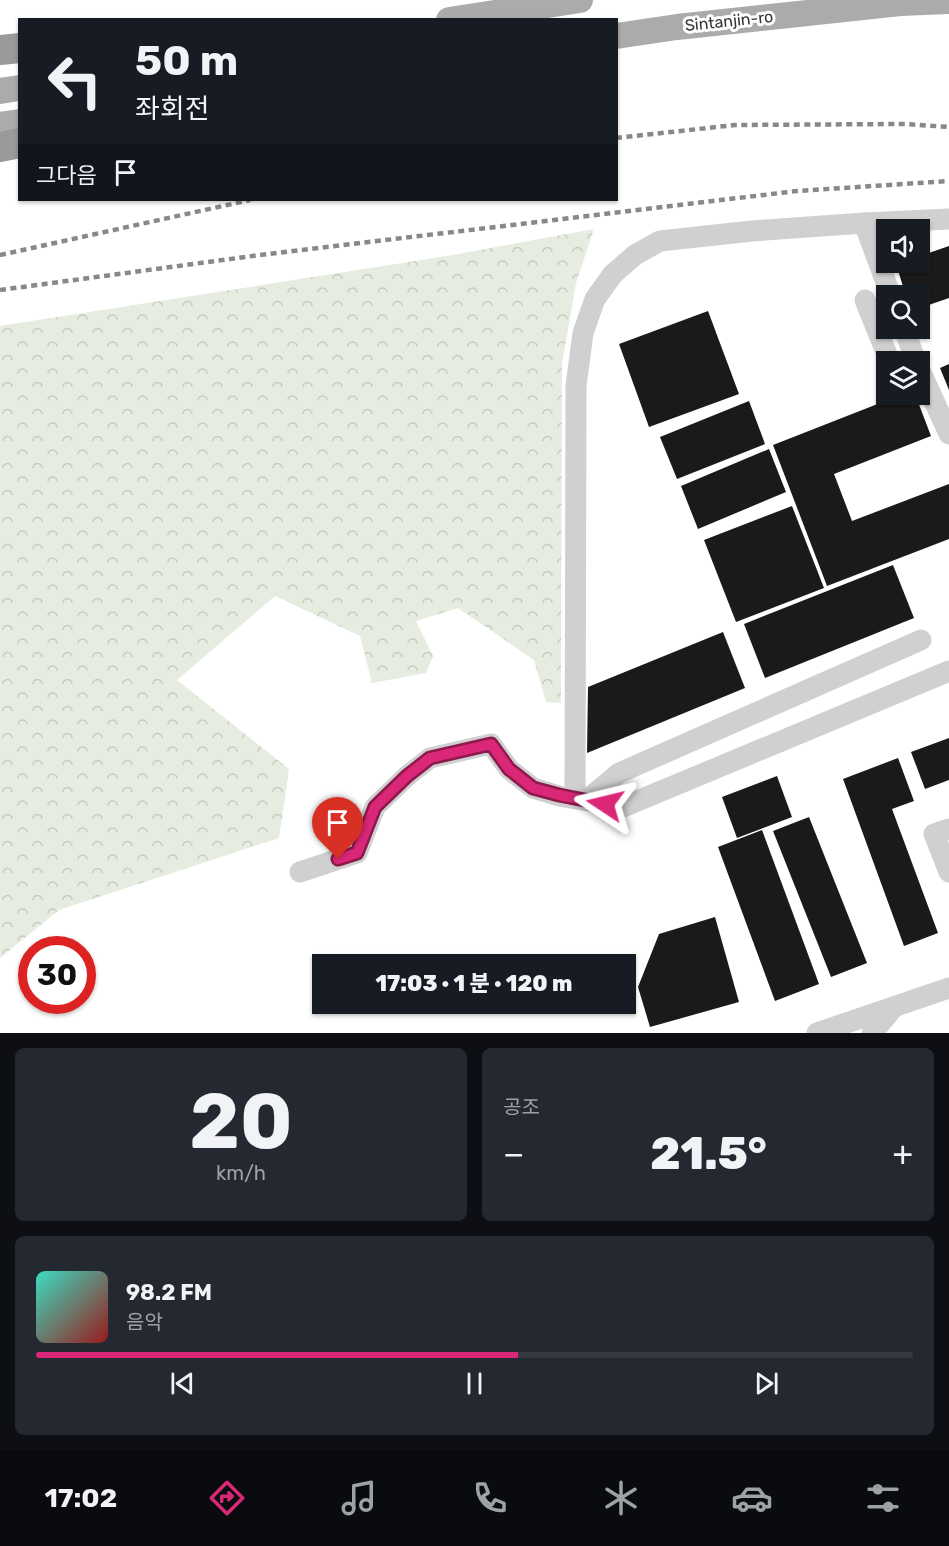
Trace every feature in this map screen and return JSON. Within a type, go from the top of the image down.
[{"type":"highway","points":[[0,50],[18,48]]},
{"type":"highway","points":[[0,147],[18,144]]},
{"type":"main road","points":[[462,18],[580,0]]},
{"type":"main road","name":"Sintanjin-ro","points":[[618,36],[877,5],[949,1]]},
{"type":"main road","points":[[0,91],[18,88]]},
{"type":"main road","points":[[0,125],[18,122]]},
{"type":"street","points":[[581,799],[576,386],[583,333],[595,298],[613,274],[635,255],[660,241],[752,231],[949,219]]},
{"type":"street","points":[[864,223],[887,285]]},
{"type":"street","points":[[866,300],[886,351]]},
{"type":"street","points":[[930,392],[949,434]]},
{"type":"street","points":[[581,799],[619,773],[921,640]]},
{"type":"street","points":[[300,872],[357,853],[375,807],[407,776],[430,758],[491,744],[509,769],[533,788],[623,807],[949,671]]},
{"type":"street","points":[[949,829],[934,834],[949,872]]},
{"type":"street","points":[[817,1033],[949,988]]},
{"type":"street","points":[[872,1033],[894,1006]]},
{"type":"green space","points":[[594,229],[576,283],[562,364],[561,703],[546,702],[534,660],[458,608],[416,621],[433,656],[426,673],[372,683],[360,636],[275,596],[177,680],[289,769],[279,838],[59,910],[27,936],[18,936],[18,943],[0,958],[0,326],[453,255]]},
{"type":"building","points":[[949,246],[949,298],[930,305],[930,285],[903,285],[899,273],[930,273],[930,253]]},
{"type":"building","points":[[708,311],[739,394],[649,427],[619,344]]},
{"type":"building","points":[[949,364],[949,390],[940,368]]},
{"type":"building","points":[[749,401],[765,444],[677,479],[660,437]]},
{"type":"building","points":[[876,405],[919,405],[931,436],[834,474],[852,521],[949,484],[949,539],[827,586],[773,445]]},
{"type":"building","points":[[769,449],[786,492],[698,529],[681,486]]},
{"type":"building","points":[[792,506],[824,588],[736,622],[704,540]]},
{"type":"building","points":[[893,565],[914,618],[765,678],[744,624]]},
{"type":"building","points":[[723,632],[745,688],[587,753],[588,687]]},
{"type":"building","points":[[949,738],[949,780],[925,789],[911,752]]},
{"type":"building","points":[[898,758],[914,801],[892,809],[938,933],[904,946],[843,779]]},
{"type":"building","points":[[777,776],[792,817],[737,838],[722,797]]},
{"type":"building","points":[[809,817],[867,963],[831,977],[773,831]]},
{"type":"building","points":[[762,830],[819,984],[775,1001],[718,847]]},
{"type":"building","points":[[715,917],[739,1002],[650,1027],[638,987],[659,934]]},
{"type":"railway","points":[[618,138],[735,125],[905,124],[949,127]]},
{"type":"railway","points":[[0,290],[260,255],[797,191],[949,181]]},
{"type":"railway","points":[[0,255],[245,201]]},
{"type":"route","points":[[338,859],[357,853],[375,807],[407,776],[430,758],[491,744],[509,769],[533,788],[605,804]]}]
